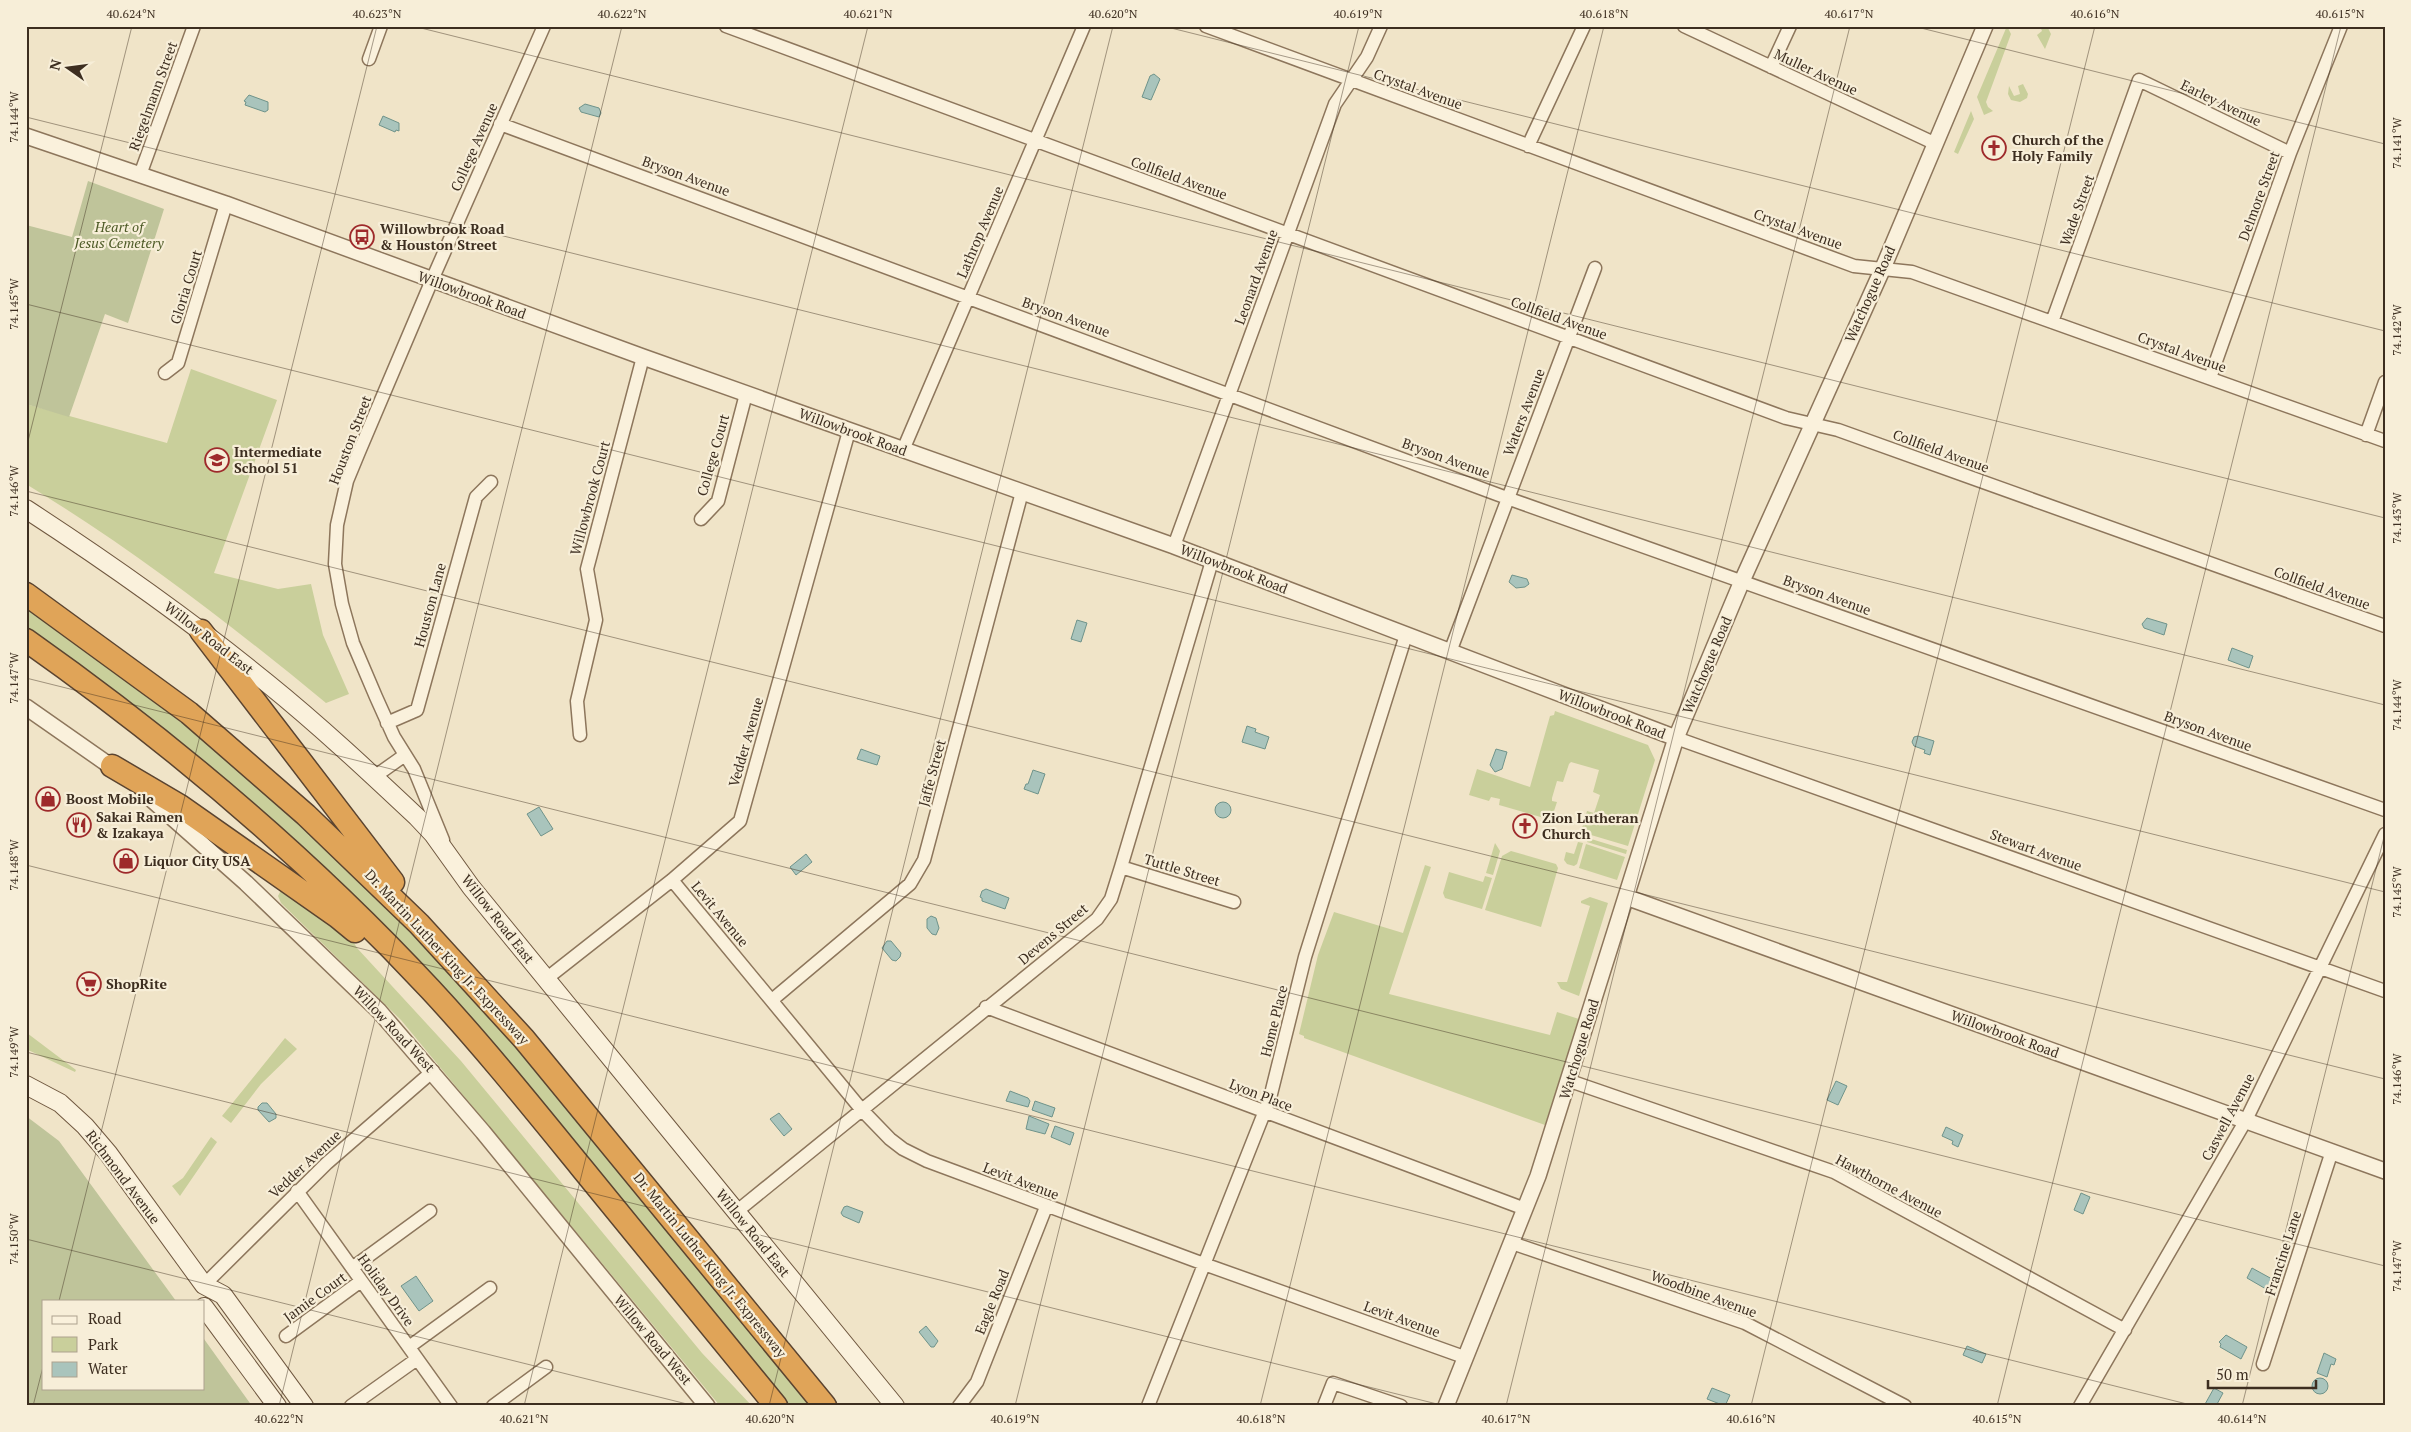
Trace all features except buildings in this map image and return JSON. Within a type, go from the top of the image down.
[{"type":"highway","name":"Dr. Martin Luther King Jr. Expressway","points":[[26,594],[146,680],[227,746],[345,851],[455,962],[524,1038],[825,1406]]},
{"type":"highway","points":[[201,631],[455,962]]},
{"type":"highway","points":[[26,640],[123,710],[244,810],[352,910],[431,990],[776,1406]]},
{"type":"highway","points":[[112,766],[180,806],[338,917],[466,1031]]},
{"type":"main road","name":"Willow Road East","points":[[26,510],[127,576],[201,631],[289,701],[374,777],[433,834],[471,887],[895,1406]]},
{"type":"main road","name":"Richmond Avenue","points":[[26,1085],[60,1103],[85,1126],[108,1153],[204,1294],[223,1295],[304,1406]]},
{"type":"main road","points":[[205,1308],[277,1406]]},
{"type":"street","name":"Riegelmann Street","points":[[140,175],[194,26]]},
{"type":"street","points":[[369,59],[381,26]]},
{"type":"street","name":"College Avenue","points":[[432,280],[544,26]]},
{"type":"street","name":"Collfield Avenue","points":[[726,26],[1786,418],[1848,434],[2385,626]]},
{"type":"street","name":"Lathrop Avenue","points":[[903,450],[1084,26]]},
{"type":"street","name":"Crystal Avenue","points":[[1206,26],[1854,266],[1912,272],[2385,441]]},
{"type":"street","name":"Leonard Avenue","points":[[1174,546],[1336,104],[1352,80],[1381,26]]},
{"type":"street","points":[[1528,146],[1584,26]]},
{"type":"street","name":"Muller Avenue","points":[[1684,26],[1936,144]]},
{"type":"street","points":[[1771,68],[1790,26]]},
{"type":"street","name":"Watchogue Road","points":[[1446,1406],[1464,1357],[1525,1210],[1570,1081],[1676,738],[1742,581],[1883,268],[1986,26]]},
{"type":"street","name":"Delmore Street","points":[[2210,378],[2290,153],[2340,26]]},
{"type":"street","name":"Earley Avenue","points":[[2140,80],[2290,153]]},
{"type":"street","name":"Wade Street","points":[[2052,322],[2140,80]]},
{"type":"street","name":"Bryson Avenue","points":[[500,124],[968,296],[1507,498],[2385,810]]},
{"type":"street","name":"Willowbrook Road","points":[[26,136],[226,204],[643,357],[1174,546],[1676,738]]},
{"type":"street","name":"Gloria Court","points":[[165,373],[178,364],[226,204]]},
{"type":"street","name":"Waters Avenue","points":[[1450,652],[1595,268]]},
{"type":"street","name":"Houston Street","points":[[432,280],[347,481],[337,525],[334,564],[342,604],[353,643],[387,723],[414,770],[451,858]]},
{"type":"street","name":"Willowbrook Court","points":[[580,735],[577,701],[596,620],[587,569],[643,357]]},
{"type":"street","points":[[2366,435],[2385,382]]},
{"type":"street","name":"College Court","points":[[701,519],[718,501],[746,394]]},
{"type":"street","name":"Vedder Avenue","points":[[546,979],[672,880],[740,821],[849,431]]},
{"type":"street","name":"Houston Lane","points":[[387,723],[417,710],[476,497],[491,482]]},
{"type":"street","name":"Jaffe Street","points":[[772,1000],[910,884],[924,860],[1022,492]]},
{"type":"street","name":"Devens Street","points":[[736,1212],[986,1007],[1098,919],[1111,898],[1121,867],[1212,561]]},
{"type":"street","name":"Home Place","points":[[1148,1406],[1273,1087],[1306,957],[1406,635]]},
{"type":"street","name":"Willow Road West","points":[[26,707],[112,766],[172,816],[324,956],[379,1011],[433,1071],[707,1406]]},
{"type":"street","name":"Stewart Avenue","points":[[1676,738],[2385,991]]},
{"type":"street","points":[[374,777],[405,755]]},
{"type":"street","name":"Caswell Avenue","points":[[2080,1406],[2246,1120],[2385,834]]},
{"type":"street","name":"Tuttle Street","points":[[1121,867],[1234,902]]},
{"type":"street","name":"Levit Avenue","points":[[672,880],[861,1109],[890,1139],[915,1156],[1204,1264],[1464,1357]]},
{"type":"street","name":"Willowbrook Road","points":[[1626,896],[2385,1170]]},
{"type":"street","name":"Lyon Place","points":[[986,1007],[1525,1210]]},
{"type":"street","name":"Vedder Avenue","points":[[204,1294],[297,1191],[433,1071]]},
{"type":"street","name":"Hawthorne Avenue","points":[[1570,1081],[1834,1172],[2125,1330]]},
{"type":"street","name":"Francine Lane","points":[[2263,1364],[2332,1152]]},
{"type":"street","name":"Holiday Drive","points":[[297,1191],[451,1406]]},
{"type":"street","name":"Eagle Road","points":[[960,1406],[977,1382],[1046,1206]]},
{"type":"street","name":"Jamie Court","points":[[352,1268],[430,1211]]},
{"type":"street","name":"Woodbine Avenue","points":[[1512,1243],[1745,1323],[1904,1406]]},
{"type":"street","name":"Jamie Court","points":[[286,1336],[361,1281]]},
{"type":"street","points":[[409,1347],[490,1288]]},
{"type":"street","points":[[351,1406],[417,1359]]},
{"type":"street","points":[[493,1406],[546,1367]]},
{"type":"street","points":[[1324,1406],[1333,1383],[1401,1406]]},
{"type":"green space","points":[[2007,26],[2011,34],[1986,102],[1993,111],[1984,115],[1977,97]]},
{"type":"green space","points":[[2040,26],[2047,26],[2051,34],[2045,49],[2037,35],[2042,31]]},
{"type":"green space","points":[[2023,84],[2028,94],[2027,98],[2020,102],[2011,100],[2008,94],[2009,86],[2014,96],[2020,94],[2018,86]]},
{"type":"green space","points":[[1971,111],[1974,119],[1958,154],[1954,152]]},
{"type":"green space","name":"Heart of Jesus Cemetery","points":[[88,181],[164,209],[128,323],[105,314],[69,417],[26,404],[26,225],[72,237]]},
{"type":"green space","points":[[191,369],[277,400],[214,573],[278,589],[311,584],[323,635],[349,694],[326,703],[180,588],[105,535],[26,484],[26,404],[167,443]]},
{"type":"green space","points":[[26,607],[144,692],[261,788],[367,886],[421,940],[520,1050],[811,1406],[789,1406],[447,995],[26,629]]},
{"type":"green space","points":[[1555,711],[1648,745],[1655,760],[1628,846],[1581,832],[1587,811],[1594,813],[1600,795],[1593,792],[1599,770],[1571,762],[1569,764],[1563,782],[1557,781],[1552,801],[1557,802],[1551,820],[1499,805],[1500,799],[1491,797],[1489,801],[1469,795],[1477,769],[1530,787],[1550,716],[1554,715]]},
{"type":"green space","points":[[1588,838],[1627,850],[1626,854],[1587,842]]},
{"type":"green space","points":[[1578,842],[1583,843],[1577,864],[1574,866],[1567,864],[1564,860],[1566,852],[1574,854]]},
{"type":"green space","points":[[1495,843],[1500,851],[1493,875],[1486,873]]},
{"type":"green space","points":[[1586,844],[1625,857],[1617,880],[1579,868]]},
{"type":"green space","points":[[1511,851],[1556,864],[1558,868],[1541,927],[1485,910],[1502,856]]},
{"type":"green space","points":[[1425,865],[1431,867],[1389,994],[1550,1035],[1557,1012],[1579,1019],[1545,1125],[1304,1038],[1304,1036],[1299,1034],[1318,955],[1334,912],[1403,933]]},
{"type":"green space","points":[[1449,872],[1483,882],[1485,876],[1492,878],[1482,909],[1445,898],[1443,893]]},
{"type":"green space","points":[[281,890],[351,938],[357,948],[461,1061],[702,1353],[752,1406],[720,1406],[401,1020],[281,903],[278,896]]},
{"type":"green space","points":[[1590,897],[1608,903],[1579,996],[1561,989],[1557,982],[1567,982],[1590,906],[1581,903],[1581,901]]},
{"type":"green space","points":[[27,1033],[76,1070],[75,1072],[26,1049]]},
{"type":"green space","points":[[285,1038],[297,1049],[261,1084],[231,1123],[222,1116]]},
{"type":"green space","points":[[26,1116],[59,1141],[175,1300],[42,1300],[42,1390],[205,1390],[205,1340],[252,1406],[26,1406]]},
{"type":"green space","points":[[211,1137],[217,1142],[180,1196],[172,1186],[183,1178]]},
{"type":"water","points":[[1154,74],[1160,79],[1151,100],[1142,97],[1150,76]]},
{"type":"water","points":[[249,95],[268,102],[268,110],[265,112],[245,105],[246,102],[244,101]]},
{"type":"water","points":[[585,104],[599,108],[601,113],[599,117],[581,112],[579,108]]},
{"type":"water","points":[[383,116],[399,123],[399,131],[396,130],[395,132],[379,125]]},
{"type":"water","points":[[1512,575],[1527,579],[1529,584],[1525,587],[1516,588],[1509,582]]},
{"type":"water","points":[[2147,618],[2167,624],[2164,635],[2144,628],[2142,624]]},
{"type":"water","points":[[1077,620],[1087,623],[1081,642],[1071,639]]},
{"type":"water","points":[[2232,648],[2253,656],[2249,668],[2228,660]]},
{"type":"water","points":[[1247,726],[1256,729],[1255,732],[1269,737],[1265,749],[1242,742]]},
{"type":"water","points":[[1918,736],[1934,741],[1930,755],[1924,753],[1925,750],[1914,746],[1912,742],[1914,737]]},
{"type":"water","points":[[861,749],[880,756],[877,765],[857,759]]},
{"type":"water","points":[[1496,749],[1507,752],[1502,769],[1495,772],[1490,765]]},
{"type":"water","points":[[1033,770],[1045,774],[1038,794],[1024,789]]},
{"type":"water","points":[[1223,802],[1229,804],[1231,810],[1229,816],[1223,818],[1217,816],[1215,810],[1217,804]]},
{"type":"water","points":[[539,807],[553,829],[541,836],[527,814]]},
{"type":"water","points":[[806,854],[812,862],[796,875],[790,867]]},
{"type":"water","points":[[986,889],[1009,898],[1005,909],[982,901],[980,897],[982,891]]},
{"type":"water","points":[[931,916],[936,918],[939,928],[936,935],[932,934],[927,928],[927,919]]},
{"type":"water","points":[[887,941],[891,941],[901,953],[896,961],[892,960],[882,948]]},
{"type":"water","points":[[1836,1081],[1847,1086],[1838,1105],[1827,1100]]},
{"type":"water","points":[[1010,1091],[1028,1098],[1030,1101],[1028,1107],[1006,1101]]},
{"type":"water","points":[[1035,1101],[1055,1108],[1052,1117],[1032,1110]]},
{"type":"water","points":[[262,1103],[267,1103],[276,1114],[276,1118],[269,1122],[258,1110]]},
{"type":"water","points":[[779,1113],[792,1129],[784,1136],[770,1119]]},
{"type":"water","points":[[1029,1116],[1049,1124],[1045,1134],[1026,1129]]},
{"type":"water","points":[[1055,1126],[1074,1133],[1070,1145],[1051,1137]]},
{"type":"water","points":[[1946,1127],[1963,1135],[1958,1147],[1952,1144],[1953,1141],[1942,1136]]},
{"type":"water","points":[[2081,1193],[2090,1197],[2083,1214],[2074,1210]]},
{"type":"water","points":[[847,1206],[863,1212],[859,1223],[843,1216],[841,1213],[844,1207]]},
{"type":"water","points":[[2252,1268],[2272,1279],[2266,1289],[2247,1278]]},
{"type":"water","points":[[416,1276],[433,1301],[419,1311],[401,1286]]},
{"type":"water","points":[[926,1326],[938,1341],[934,1347],[931,1347],[919,1332]]},
{"type":"water","points":[[2226,1335],[2247,1347],[2241,1359],[2220,1347],[2221,1344],[2219,1342]]},
{"type":"water","points":[[1967,1346],[1986,1354],[1982,1363],[1963,1355]]},
{"type":"water","points":[[2324,1353],[2336,1359],[2334,1365],[2331,1364],[2327,1377],[2317,1373]]},
{"type":"water","points":[[2320,1378],[2328,1386],[2320,1394],[2312,1386]]},
{"type":"water","points":[[1712,1388],[1730,1395],[1725,1406],[1707,1399]]},
{"type":"water","points":[[2214,1388],[2223,1393],[2216,1406],[2204,1406]]},
{"type":"place","name":"Church of the Holy Family","points":[[1994,148]]},
{"type":"place","name":"Willowbrook Road & Houston Street","points":[[362,237]]},
{"type":"place","name":"Intermediate School 51","points":[[217,460]]},
{"type":"place","name":"Boost Mobile","points":[[48,799]]},
{"type":"place","name":"Sakai Ramen & Izakaya","points":[[79,825]]},
{"type":"place","name":"Zion Lutheran Church","points":[[1525,826]]},
{"type":"place","name":"Liquor City USA","points":[[126,861]]},
{"type":"place","name":"ShopRite","points":[[89,984]]}]
